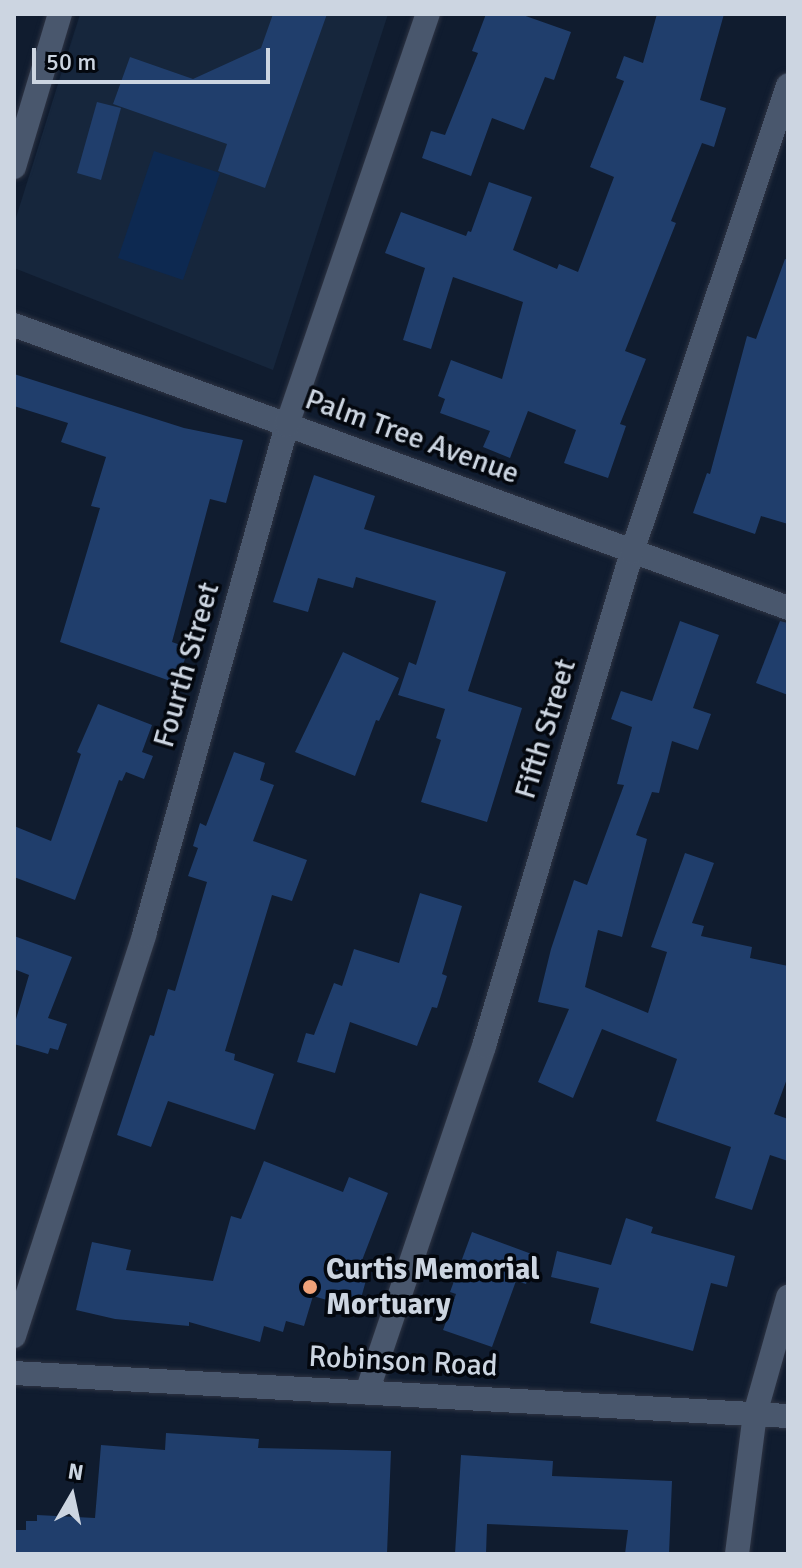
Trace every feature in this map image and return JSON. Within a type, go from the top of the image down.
[{"type":"street","points":[[14,167],[60,14]]},
{"type":"street","name":"Fourth Street","points":[[14,1336],[144,935],[287,425],[428,14]]},
{"type":"street","name":"Fifth Street","points":[[367,1392],[484,1046],[632,552],[788,85]]},
{"type":"street","name":"Palm Tree Avenue","points":[[14,325],[788,608]]},
{"type":"street","points":[[737,1554],[755,1414],[788,1297]]},
{"type":"street","name":"Robinson Road","points":[[14,1373],[788,1416]]},
{"type":"shaded area","points":[[80,14],[388,14],[273,370],[14,268],[14,224]]},
{"type":"shaded area","points":[[154,151],[220,173],[183,280],[118,258]]},
{"type":"building","points":[[273,14],[327,14],[265,188],[218,171],[227,144],[113,104],[130,57],[193,79],[261,48]]},
{"type":"building","points":[[486,14],[520,14],[571,32],[554,80],[545,77],[524,130],[492,118],[471,176],[422,158],[431,131],[445,135],[478,53],[472,51]]},
{"type":"building","points":[[657,14],[724,14],[700,100],[726,108],[714,147],[702,143],[671,221],[676,223],[625,351],[646,359],[620,424],[626,426],[608,478],[564,463],[576,430],[528,411],[510,458],[483,447],[490,431],[440,413],[445,399],[438,396],[451,360],[502,379],[523,302],[453,277],[431,349],[403,340],[425,268],[385,253],[401,212],[466,236],[468,231],[471,232],[489,182],[532,197],[513,250],[557,269],[559,264],[578,272],[614,177],[590,167],[624,81],[616,78],[624,56],[643,63]]},
{"type":"building","points":[[97,102],[121,108],[101,180],[77,173]]},
{"type":"building","points":[[785,259],[788,260],[788,524],[761,516],[755,534],[693,513],[707,473],[710,474],[747,336],[756,339]]},
{"type":"building","points":[[14,374],[184,428],[243,440],[226,503],[210,499],[172,642],[189,648],[176,683],[60,642],[100,508],[91,506],[106,457],[61,442],[68,423],[14,406]]},
{"type":"building","points":[[314,475],[375,496],[364,529],[506,572],[468,691],[522,708],[487,822],[421,802],[441,740],[436,738],[445,709],[398,695],[409,662],[416,665],[436,601],[356,577],[353,588],[318,578],[308,612],[273,602]]},
{"type":"building","points":[[680,621],[719,635],[693,708],[711,714],[698,750],[672,741],[659,793],[652,792],[636,835],[647,839],[622,937],[598,930],[585,987],[648,1013],[667,952],[651,947],[685,853],[714,863],[692,923],[704,926],[701,936],[752,947],[750,958],[788,966],[788,1076],[774,1114],[788,1119],[788,1161],[770,1155],[752,1210],[715,1198],[731,1147],[656,1121],[677,1059],[602,1029],[573,1098],[538,1082],[569,1009],[538,1002],[551,949],[574,880],[587,885],[624,785],[617,784],[632,727],[611,719],[621,691],[652,701]]},
{"type":"building","points":[[780,621],[788,623],[788,695],[756,683]]},
{"type":"building","points":[[343,652],[399,678],[379,721],[376,720],[355,776],[295,752]]},
{"type":"building","points":[[98,704],[152,725],[142,752],[153,756],[144,779],[126,772],[122,781],[119,780],[75,900],[14,877],[14,826],[51,841],[81,754],[77,752]]},
{"type":"building","points":[[234,752],[265,763],[260,780],[274,785],[253,841],[307,860],[292,901],[272,895],[225,1051],[235,1054],[234,1060],[274,1074],[255,1130],[168,1101],[151,1147],[117,1135],[168,989],[175,991],[207,882],[188,876],[198,848],[193,846],[200,823],[206,826]]},
{"type":"building","points":[[420,893],[462,906],[442,974],[447,976],[437,1008],[432,1007],[417,1046],[350,1022],[335,1073],[297,1062],[306,1033],[314,1035],[334,983],[342,986],[354,949],[399,963]]},
{"type":"building","points":[[14,936],[72,957],[48,1018],[67,1024],[58,1050],[50,1048],[48,1054],[14,1044],[14,1026],[29,975],[14,969]]},
{"type":"building","points":[[264,1161],[343,1192],[349,1177],[388,1193],[361,1263],[370,1266],[358,1309],[313,1296],[304,1326],[286,1321],[283,1332],[264,1326],[260,1342],[189,1322],[189,1326],[115,1319],[76,1310],[92,1242],[131,1250],[126,1270],[213,1281],[231,1216],[241,1219]]},
{"type":"building","points":[[626,1218],[653,1227],[651,1233],[735,1256],[727,1287],[711,1283],[693,1351],[590,1323],[599,1288],[551,1277],[557,1251],[611,1265]]},
{"type":"building","points":[[472,1232],[537,1256],[526,1284],[516,1281],[492,1347],[443,1330],[456,1294],[450,1292]]},
{"type":"building","points":[[166,1433],[259,1439],[258,1448],[391,1451],[387,1554],[14,1554],[14,1530],[26,1530],[26,1521],[37,1521],[37,1515],[95,1518],[101,1445],[165,1450]]},
{"type":"building","points":[[461,1455],[553,1461],[552,1476],[672,1481],[669,1554],[625,1554],[628,1530],[487,1524],[486,1554],[455,1554]]},
{"type":"place","name":"Curtis Memorial Mortuary","points":[[310,1287]]}]
